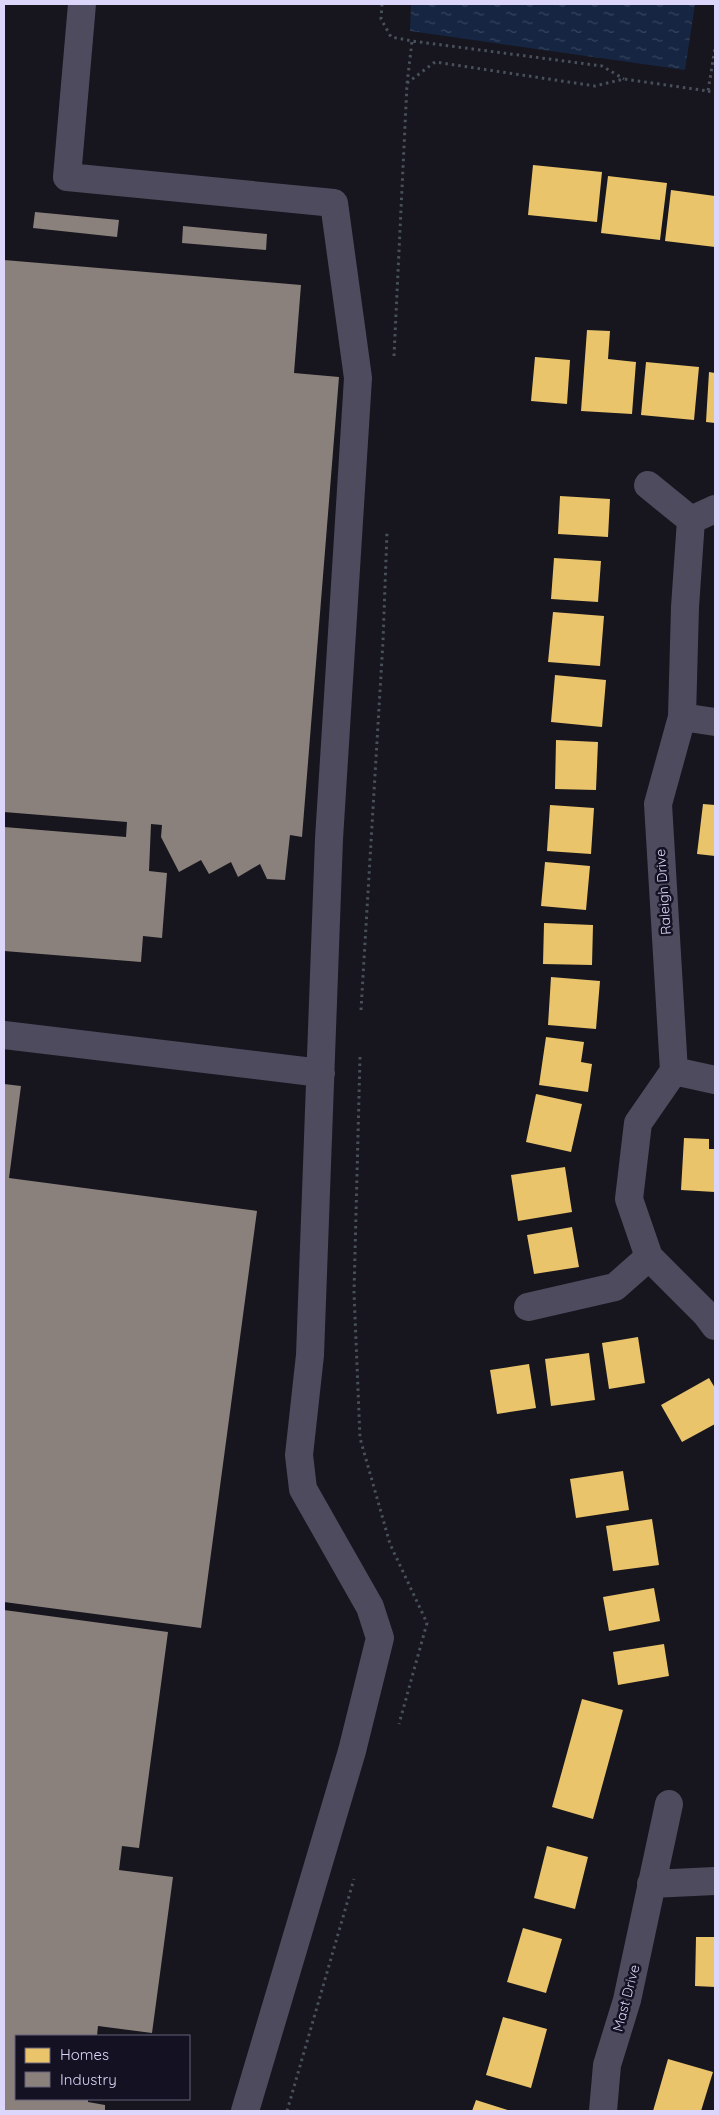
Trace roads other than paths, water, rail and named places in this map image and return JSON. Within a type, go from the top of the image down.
[{"type":"street","points":[[82,4],[67,177],[334,203],[358,378],[329,839],[310,1354],[299,1455],[303,1488],[370,1607],[380,1638],[352,1751],[245,2111]]},
{"type":"street","name":"Raleigh Drive","points":[[648,484],[703,514],[685,607],[682,717],[658,804],[674,1071]]},
{"type":"street","points":[[682,717],[715,722]]},
{"type":"street","points":[[4,1035],[321,1073]]},
{"type":"street","points":[[715,1080],[674,1071],[638,1123],[629,1199],[649,1257],[706,1314],[715,1326]]},
{"type":"street","points":[[528,1307],[615,1287],[649,1257]]},
{"type":"street","name":"Mast Drive","points":[[603,2111],[607,2065],[627,2000],[669,1804]]},
{"type":"street","points":[[651,1884],[715,1881]]},
{"type":"water","points":[[411,4],[695,4],[685,70],[410,31]]}]
